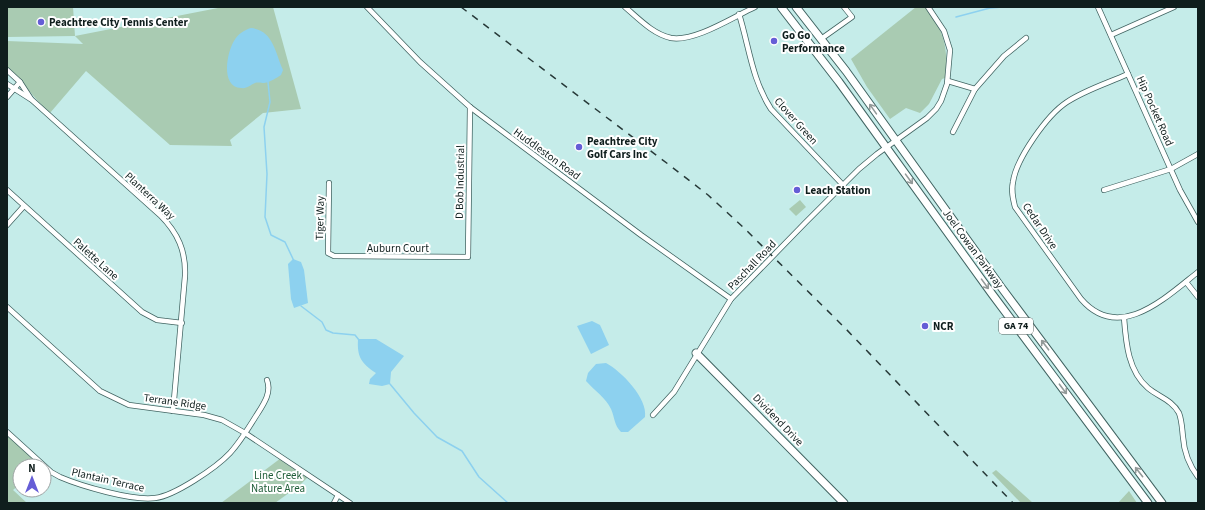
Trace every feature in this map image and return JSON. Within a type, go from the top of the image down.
[{"type":"main road","name":"Joel Cowan Parkway","points":[[781,7],[1148,503]]},
{"type":"main road","name":"Joel Cowan Parkway","points":[[796,7],[1162,503]]},
{"type":"main road","name":"Dividend Drive","points":[[696,353],[844,503]]},
{"type":"street","name":"Huddleston Road","points":[[367,7],[420,62],[470,107],[641,235],[731,299]]},
{"type":"street","points":[[625,7],[650,28],[660,34],[677,38],[692,37],[754,7]]},
{"type":"street","points":[[821,39],[852,17],[844,7]]},
{"type":"street","name":"Paschall Road","points":[[653,414],[674,392],[696,353],[731,299],[842,185],[886,147],[933,113],[941,101],[948,81],[950,50],[946,37],[928,7]]},
{"type":"street","name":"Hip Pocket Road","points":[[1098,7],[1171,169],[1198,222]]},
{"type":"street","points":[[1111,35],[1174,7]]},
{"type":"street","name":"Clover Green","points":[[739,14],[757,82],[765,100],[771,109],[842,185]]},
{"type":"street","points":[[953,132],[975,89],[1004,56],[1026,38]]},
{"type":"street","name":"Planterra Way","points":[[7,70],[20,82],[32,100]]},
{"type":"street","name":"Cedar Drive","points":[[1128,74],[1067,102],[1050,117],[1015,173],[1012,189],[1015,207],[1086,305],[1104,316],[1124,318],[1147,310],[1198,272]]},
{"type":"street","points":[[948,81],[975,89]]},
{"type":"street","points":[[7,97],[20,82]]},
{"type":"street","name":"Planterra Way","points":[[7,84],[14,90],[32,100],[160,215],[173,230],[181,245],[185,265],[182,322],[173,411]]},
{"type":"street","name":"D Bob Industrial","points":[[468,257],[470,107]]},
{"type":"street","points":[[1104,190],[1171,169],[1198,154]]},
{"type":"street","name":"Tiger Way","points":[[328,253],[329,183]]},
{"type":"street","name":"Palette Lane","points":[[7,190],[142,312],[157,320],[182,322]]},
{"type":"street","points":[[7,225],[24,206]]},
{"type":"street","name":"Auburn Court","points":[[328,253],[334,256],[468,257]]},
{"type":"street","points":[[1186,282],[1198,297]]},
{"type":"street","name":"Terrane Ridge","points":[[7,307],[100,391],[130,405],[213,417],[245,433],[350,503]]},
{"type":"street","points":[[1124,318],[1129,358],[1136,373],[1148,388],[1172,404],[1179,413],[1185,450],[1190,464],[1198,477]]},
{"type":"street","name":"Plantain Terrace","points":[[7,432],[51,472],[60,477],[114,492],[148,499],[168,495],[186,486],[230,454],[266,400],[270,388],[267,380]]},
{"type":"street","points":[[334,503],[338,495]]},
{"type":"green space","name":"Peachtree City Tennis Center","points":[[7,7],[73,7],[75,36],[7,37]]},
{"type":"green space","points":[[223,7],[273,7],[301,109],[263,113],[230,140],[232,146],[170,145],[86,71],[50,113],[7,67],[7,41],[83,44],[75,36]]},
{"type":"green space","points":[[916,7],[926,7],[941,32],[944,41],[946,58],[945,78],[942,79],[929,104],[920,113],[906,108],[890,119],[867,87],[851,59]]},
{"type":"green space","points":[[800,200],[806,207],[796,216],[789,209]]},
{"type":"green space","points":[[7,432],[36,458],[12,458],[12,498],[22,498],[27,503],[7,503]]},
{"type":"green space","name":"Line Creek Nature Area","points":[[281,458],[309,476],[300,485],[275,503],[221,503]]},
{"type":"green space","points":[[996,470],[1033,503],[1021,503],[992,473]]},
{"type":"green space","points":[[1129,491],[1137,503],[1118,503]]},
{"type":"water","points":[[251,28],[264,33],[269,37],[283,70],[281,75],[271,81],[256,83],[241,88],[234,86],[230,82],[227,68],[229,53],[231,46],[241,33]]},
{"type":"water","points":[[293,259],[301,262],[304,270],[308,303],[294,308],[291,299],[288,264]]},
{"type":"water","points":[[592,321],[600,325],[609,345],[591,354],[577,326]]},
{"type":"water","points":[[358,339],[376,339],[404,356],[391,372],[390,384],[382,386],[369,384],[370,379],[376,373],[363,363],[359,355]]},
{"type":"water","points":[[606,363],[619,372],[632,386],[638,394],[645,410],[645,417],[628,432],[621,432],[616,424],[609,405],[586,381],[588,373],[596,364]]},
{"type":"waterway","points":[[956,17],[990,8],[1003,7]]},
{"type":"waterway","points":[[1050,7],[1069,7]]},
{"type":"waterway","points":[[268,82],[270,102],[264,127],[267,174],[265,217],[271,235],[285,242],[294,261]]},
{"type":"waterway","points":[[301,306],[322,322],[326,330],[333,333],[355,335],[359,340]]},
{"type":"waterway","points":[[390,384],[414,413],[437,437],[462,451],[479,477],[508,503]]},
{"type":"railway","points":[[461,7],[708,195],[743,227],[845,328],[1013,503]]},
{"type":"place","name":"Peachtree City Tennis Center","points":[[41,22]]},
{"type":"place","name":"Go Go Performance","points":[[774,41]]},
{"type":"place","name":"Peachtree City Golf Cars Inc","points":[[579,147]]},
{"type":"place","name":"Leach Station","points":[[797,190]]},
{"type":"place","name":"NCR","points":[[925,326]]}]
